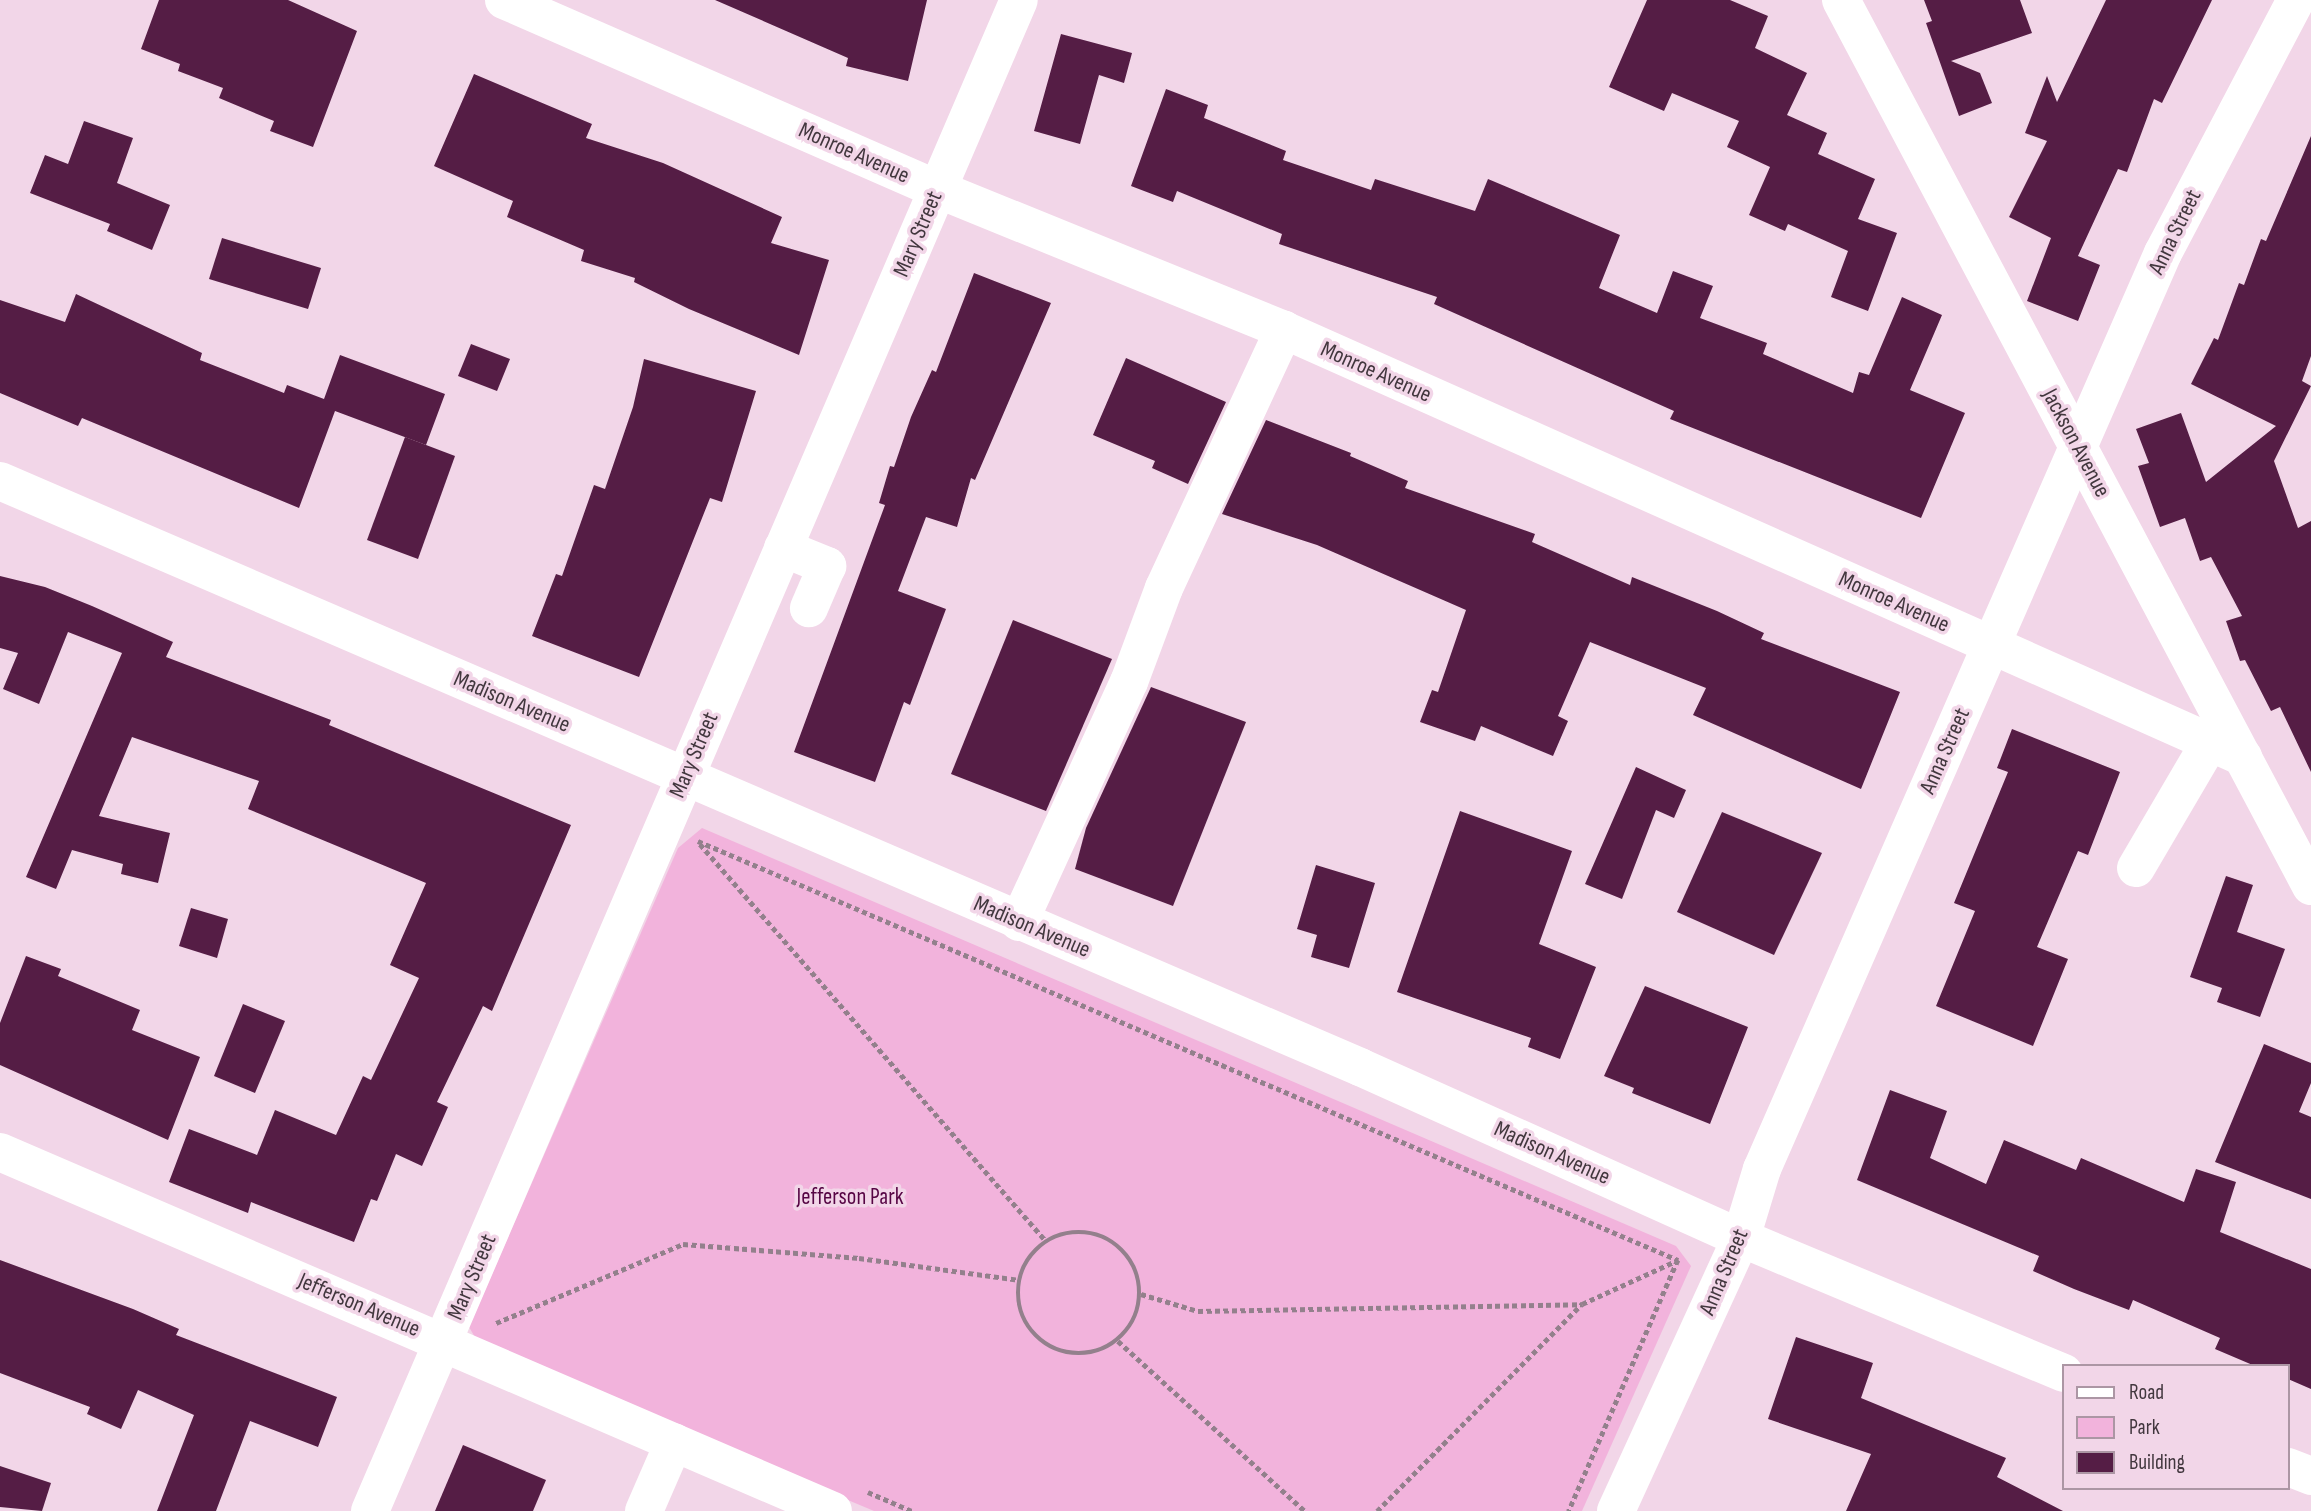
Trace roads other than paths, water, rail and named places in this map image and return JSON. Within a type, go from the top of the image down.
[{"type":"street","name":"Monroe Avenue","points":[[504,0],[937,189],[1284,330],[2227,750]]},
{"type":"street","name":"Mary Street","points":[[370,1511],[1019,0]]},
{"type":"street","name":"Jackson Avenue","points":[[1842,0],[2079,447],[2227,750],[2311,886]]},
{"type":"street","name":"Anna Street","points":[[1616,1511],[1741,1238],[1762,1168],[2163,253],[2296,0]]},
{"type":"street","points":[[1019,922],[1129,682],[1164,588],[1284,330]]},
{"type":"street","name":"Madison Avenue","points":[[0,481],[1372,1072],[1741,1238],[2062,1372]]},
{"type":"street","points":[[783,548],[827,566],[809,608]]},
{"type":"street","points":[[2136,868],[2227,750]]},
{"type":"street","name":"Jefferson Avenue","points":[[0,1152],[674,1442],[847,1500]]},
{"type":"street","points":[[644,1511],[674,1442]]},
{"type":"street","points":[[2290,1468],[2311,1476]]},
{"type":"park label","name":"Jefferson Park","points":[[850,1197]]}]
